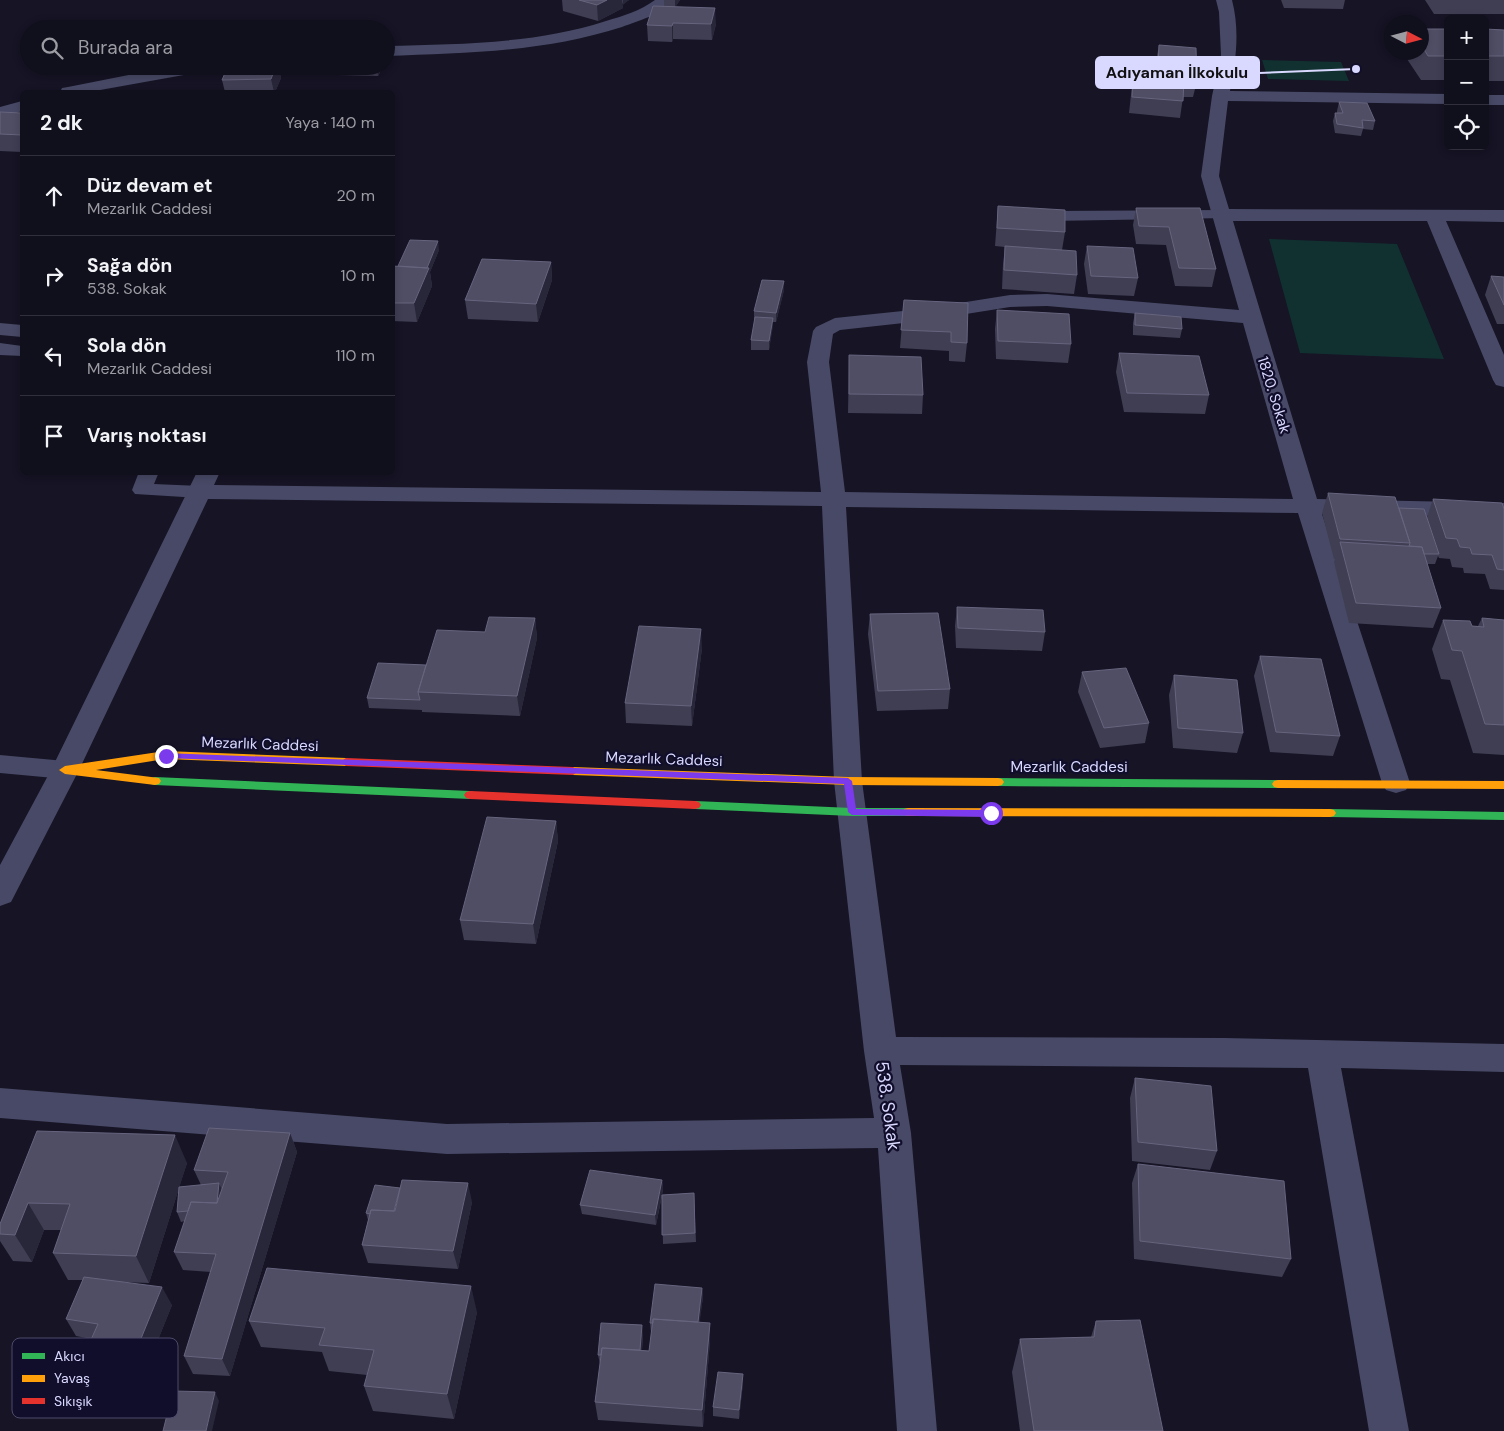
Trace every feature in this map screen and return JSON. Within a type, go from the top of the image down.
[{"type":"street","points":[[395,51],[495,49],[539,44],[593,33],[644,19],[664,0]]},
{"type":"street","name":"1820. Sokak","points":[[1224,0],[1227,12],[1229,55],[1220,96],[1210,176],[1306,505],[1396,783]]},
{"type":"street","points":[[77,90],[150,75]]},
{"type":"street","points":[[1220,96],[1444,99]]},
{"type":"street","points":[[1489,100],[1504,100]]},
{"type":"street","points":[[0,113],[20,107]]},
{"type":"street","points":[[1222,215],[1504,216]]},
{"type":"street","points":[[1434,216],[1504,380]]},
{"type":"street","name":"538. Sokak","points":[[916,1431],[894,1133],[881,1051],[850,797],[834,499],[818,362],[822,331],[835,324],[899,316],[922,316],[1010,300],[1038,300],[1250,317]]},
{"type":"street","points":[[0,329],[20,331]]},
{"type":"street","points":[[0,894],[65,770],[204,482],[834,499],[1306,505],[1504,510]]},
{"type":"street","name":"Mezarlık Caddesi","points":[[65,770],[166,756],[850,797],[1396,783],[1504,785]]},
{"type":"street","name":"Mezarlık Caddesi","points":[[65,770],[153,781],[850,797],[1504,816]]},
{"type":"street","points":[[881,1051],[1322,1054],[1504,1058]]},
{"type":"street","points":[[1322,1054],[1389,1431]]},
{"type":"street","points":[[0,1103],[447,1139],[894,1133]]},
{"type":"lane","points":[[1051,216],[1222,215]]},
{"type":"lane","points":[[0,349],[20,351]]},
{"type":"lane","points":[[149,475],[142,490],[204,482]]},
{"type":"lane","points":[[0,764],[65,770]]},
{"type":"green space","points":[[1262,60],[1341,62],[1349,81],[1268,79]]},
{"type":"green space","points":[[1269,239],[1397,244],[1444,359],[1300,353]]},
{"type":"building","points":[[579,0],[607,0],[597,5]]},
{"type":"building","points":[[653,6],[715,8],[711,24],[673,23],[672,26],[647,25]]},
{"type":"building","points":[[1429,29],[1444,29],[1444,56],[1429,56]]},
{"type":"building","points":[[1489,29],[1504,30],[1504,56],[1489,56]]},
{"type":"building","points":[[1159,45],[1196,48],[1197,81],[1184,80],[1183,101],[1132,97],[1133,78],[1164,81],[1164,68],[1158,67]]},
{"type":"building","points":[[224,75],[273,75],[271,79],[222,80]]},
{"type":"building","points":[[1339,102],[1367,103],[1375,121],[1362,120],[1363,128],[1337,124],[1335,113],[1343,113]]},
{"type":"building","points":[[0,112],[20,113],[20,135],[0,134]]},
{"type":"building","points":[[998,206],[1065,210],[1065,232],[997,228]]},
{"type":"building","points":[[1136,208],[1200,208],[1216,269],[1179,268],[1169,227],[1139,226]]},
{"type":"building","points":[[410,240],[438,241],[427,268],[398,266]]},
{"type":"building","points":[[1005,246],[1076,251],[1077,275],[1004,270]]},
{"type":"building","points":[[1087,246],[1133,248],[1138,278],[1091,276]]},
{"type":"building","points":[[482,259],[551,262],[536,304],[465,300]]},
{"type":"building","points":[[395,266],[429,268],[414,303],[395,303]]},
{"type":"building","points":[[1491,276],[1504,277],[1504,305]]},
{"type":"building","points":[[762,280],[784,281],[776,313],[754,311]]},
{"type":"building","points":[[904,300],[968,303],[967,343],[951,342],[951,332],[901,330]]},
{"type":"building","points":[[997,310],[1069,314],[1071,344],[998,341]]},
{"type":"building","points":[[1135,313],[1181,317],[1182,329],[1135,325]]},
{"type":"building","points":[[755,317],[773,318],[769,341],[751,340]]},
{"type":"building","points":[[1119,353],[1199,356],[1209,395],[1127,393]]},
{"type":"building","points":[[849,355],[921,357],[923,395],[849,394]]},
{"type":"building","points":[[1328,493],[1395,497],[1410,543],[1340,539]]},
{"type":"building","points":[[1433,499],[1502,503],[1504,509],[1504,570],[1497,569],[1492,555],[1472,554],[1470,548],[1460,547],[1457,539],[1446,538]]},
{"type":"building","points":[[1399,508],[1424,509],[1439,554],[1424,554],[1422,547],[1409,546],[1410,543]]},
{"type":"building","points":[[1340,542],[1422,547],[1441,608],[1356,603]]},
{"type":"building","points":[[957,607],[1043,610],[1045,632],[958,628]]},
{"type":"building","points":[[938,613],[950,689],[878,691],[870,614]]},
{"type":"building","points":[[489,617],[535,618],[517,696],[418,692],[437,630],[485,632]]},
{"type":"building","points":[[1482,618],[1504,620],[1504,725],[1485,724],[1462,651],[1452,650],[1443,620],[1470,621],[1472,626],[1484,627]]},
{"type":"building","points":[[639,626],[701,629],[691,706],[625,703]]},
{"type":"building","points":[[1260,656],[1321,659],[1340,736],[1276,732]]},
{"type":"building","points":[[378,663],[426,665],[418,692],[420,700],[367,698]]},
{"type":"building","points":[[1126,668],[1149,723],[1104,728],[1082,672]]},
{"type":"building","points":[[1174,675],[1237,680],[1243,733],[1178,728]]},
{"type":"building","points":[[487,817],[556,821],[533,924],[460,920]]},
{"type":"building","points":[[1135,1078],[1211,1086],[1217,1151],[1138,1142]]},
{"type":"building","points":[[209,1128],[290,1133],[222,1359],[184,1356],[216,1254],[174,1252],[191,1202],[217,1203],[228,1172],[194,1170]]},
{"type":"building","points":[[37,1131],[175,1135],[136,1256],[53,1253],[70,1204],[28,1203],[15,1235],[0,1234],[0,1224]]},
{"type":"building","points":[[1138,1164],[1284,1181],[1291,1259],[1140,1241]]},
{"type":"building","points":[[590,1170],[662,1180],[655,1215],[580,1205]]},
{"type":"building","points":[[402,1180],[468,1183],[453,1251],[362,1245],[371,1210],[395,1211]]},
{"type":"building","points":[[219,1183],[217,1203],[191,1202],[188,1211],[177,1212],[179,1187]]},
{"type":"building","points":[[375,1185],[400,1188],[394,1211],[371,1210],[370,1214],[366,1213]]},
{"type":"building","points":[[694,1193],[695,1233],[662,1235],[662,1195]]},
{"type":"building","points":[[267,1268],[471,1286],[447,1394],[364,1386],[374,1350],[319,1345],[325,1328],[249,1321]]},
{"type":"building","points":[[84,1277],[162,1287],[141,1338],[92,1338],[98,1324],[66,1319]]},
{"type":"building","points":[[655,1284],[702,1288],[698,1322],[653,1319],[653,1323],[650,1323]]},
{"type":"building","points":[[653,1319],[710,1323],[702,1410],[595,1402],[602,1348],[649,1351]]},
{"type":"building","points":[[1140,1320],[1163,1431],[1034,1431],[1020,1339],[1094,1337],[1096,1321]]},
{"type":"building","points":[[601,1323],[642,1325],[640,1350],[602,1348],[601,1355],[598,1355]]},
{"type":"building","points":[[718,1372],[743,1374],[739,1410],[713,1407]]},
{"type":"building","points":[[178,1391],[215,1392],[206,1431],[163,1431],[166,1418],[178,1418]]},
{"type":"traffic: fast","points":[[155,781],[470,795]]},
{"type":"traffic: fast","points":[[998,782],[1278,784]]},
{"type":"traffic: fast","points":[[695,805],[852,812],[908,812]]},
{"type":"traffic: fast","points":[[1330,813],[1504,816]]},
{"type":"traffic: slow","points":[[155,781],[65,770],[165,755],[346,762]]},
{"type":"traffic: slow","points":[[573,771],[848,781],[998,782]]},
{"type":"traffic: slow","points":[[1278,784],[1504,785]]},
{"type":"traffic: slow","points":[[908,812],[1330,813]]},
{"type":"traffic: jam","points":[[346,762],[573,771]]},
{"type":"traffic: jam","points":[[470,795],[695,805]]},
{"type":"place","name":"Adıyaman İlkokulu","points":[[1356,69]]},
{"type":"route","points":[[166,756],[848,781],[852,812],[991,813]]}]
